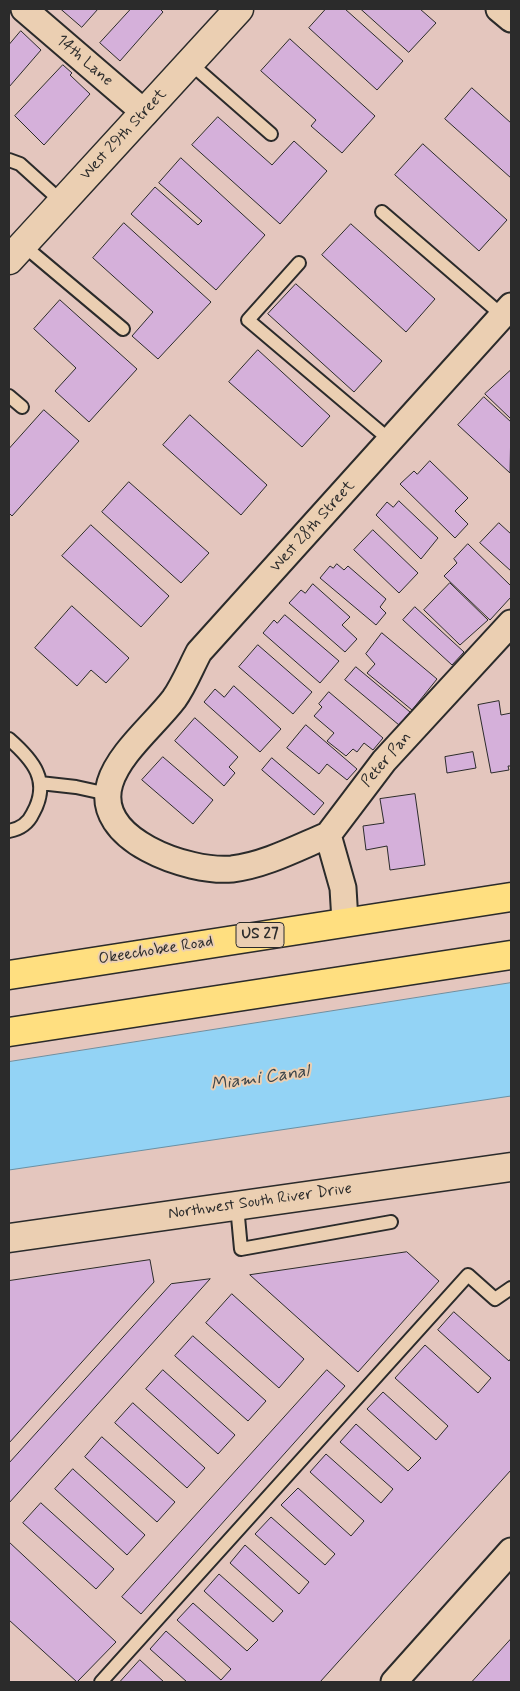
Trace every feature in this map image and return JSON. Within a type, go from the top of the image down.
[{"type":"highway","name":"Okeechobee Road","points":[[9,974],[511,897]]},
{"type":"highway","points":[[9,1032],[511,956]]},
{"type":"street","name":"14th Lane","points":[[24,9],[144,113]]},
{"type":"street","name":"West 29th Street","points":[[16,252],[239,9]]},
{"type":"street","points":[[499,9],[511,19]]},
{"type":"street","name":"West 28th Street","points":[[108,794],[110,782],[126,755],[175,698],[199,652],[507,311]]},
{"type":"street","name":"Peter Pan","points":[[328,834],[384,761],[511,623]]},
{"type":"street","points":[[108,794],[109,808],[115,820],[125,833],[140,845],[162,855],[208,868],[231,869],[258,864],[328,834],[343,888],[345,921]]},
{"type":"street","name":"Northwest South River Drive","points":[[9,1238],[511,1167]]},
{"type":"street","points":[[394,1682],[511,1552]]},
{"type":"lane","points":[[190,63],[272,134]]},
{"type":"lane","points":[[9,160],[20,164],[62,202]]},
{"type":"lane","points":[[382,212],[507,311]]},
{"type":"lane","points":[[16,252],[123,329]]},
{"type":"lane","points":[[299,263],[248,320],[391,441]]},
{"type":"lane","points":[[9,396],[22,407]]},
{"type":"lane","points":[[9,738],[27,755],[38,774],[41,791],[29,821],[17,830],[9,831]]},
{"type":"lane","points":[[40,782],[108,794]]},
{"type":"lane","points":[[237,1206],[241,1249],[391,1222]]},
{"type":"lane","points":[[101,1682],[468,1275],[495,1299],[511,1288]]},
{"type":"water","name":"Miami Canal","points":[[511,983],[511,1096],[9,1170],[9,1062]]},
{"type":"building","points":[[61,9],[98,9],[82,27]]},
{"type":"building","points":[[131,9],[160,9],[163,12],[120,61],[100,43]]},
{"type":"building","points":[[326,9],[345,9],[403,61],[377,90],[309,28]]},
{"type":"building","points":[[361,9],[420,9],[436,23],[409,52]]},
{"type":"building","points":[[21,31],[41,50],[9,87],[9,45]]},
{"type":"building","points":[[290,39],[375,116],[342,153],[311,126],[316,120],[261,71]]},
{"type":"building","points":[[63,65],[72,73],[70,75],[90,94],[44,145],[15,116]]},
{"type":"building","points":[[472,88],[511,123],[511,178],[445,119]]},
{"type":"building","points":[[218,117],[272,165],[294,141],[327,171],[280,224],[192,145]]},
{"type":"building","points":[[423,144],[507,220],[479,251],[395,175]]},
{"type":"building","points":[[181,158],[265,235],[216,290],[131,214],[155,187],[198,225],[202,221],[159,183]]},
{"type":"building","points":[[124,223],[211,302],[158,359],[132,336],[153,312],[93,258]]},
{"type":"building","points":[[351,224],[435,299],[406,332],[322,255]]},
{"type":"building","points":[[296,284],[382,361],[354,392],[268,314]]},
{"type":"building","points":[[60,300],[137,369],[89,422],[55,391],[76,368],[34,329]]},
{"type":"building","points":[[258,350],[330,416],[302,447],[229,382]]},
{"type":"building","points":[[511,370],[511,419],[485,394]]},
{"type":"building","points":[[484,397],[511,422],[510,473],[458,425]]},
{"type":"building","points":[[44,410],[79,441],[12,516],[9,513],[9,449]]},
{"type":"building","points":[[190,415],[267,485],[241,515],[163,445]]},
{"type":"building","points":[[430,461],[468,498],[455,511],[468,524],[455,538],[400,484],[414,471],[417,474]]},
{"type":"building","points":[[129,482],[209,553],[181,583],[102,512]]},
{"type":"building","points":[[399,501],[438,538],[421,559],[376,515],[387,502],[393,507]]},
{"type":"building","points":[[499,523],[511,534],[511,571],[480,543]]},
{"type":"building","points":[[91,525],[169,596],[141,627],[62,556]]},
{"type":"building","points":[[373,530],[418,573],[399,593],[354,550]]},
{"type":"building","points":[[468,544],[511,586],[511,597],[490,620],[444,576],[457,563],[454,559]]},
{"type":"building","points":[[337,564],[344,570],[348,566],[386,599],[380,607],[386,613],[376,625],[320,578],[330,566],[333,568]]},
{"type":"building","points":[[450,583],[488,620],[460,645],[424,610]]},
{"type":"building","points":[[313,584],[350,617],[342,625],[357,639],[345,652],[289,603],[301,590],[305,593]]},
{"type":"building","points":[[72,606],[129,658],[106,683],[91,670],[77,686],[35,648]]},
{"type":"building","points":[[415,607],[464,652],[452,665],[403,620]]},
{"type":"building","points":[[285,615],[339,661],[320,683],[263,633],[274,620],[277,623]]},
{"type":"building","points":[[382,633],[437,679],[412,710],[367,673],[375,664],[366,654]]},
{"type":"building","points":[[258,645],[312,692],[293,714],[239,667]]},
{"type":"building","points":[[356,667],[410,712],[399,725],[345,680]]},
{"type":"building","points":[[234,686],[281,729],[260,752],[204,702],[215,689],[224,697]]},
{"type":"building","points":[[329,692],[383,738],[373,750],[364,743],[357,752],[353,749],[346,756],[327,741],[334,733],[314,716],[322,707],[319,704]]},
{"type":"building","points":[[499,701],[501,715],[511,713],[511,766],[508,766],[509,770],[491,773],[478,705]]},
{"type":"building","points":[[195,718],[238,757],[229,767],[235,773],[224,786],[175,741]]},
{"type":"building","points":[[306,725],[357,769],[347,780],[327,764],[319,774],[287,748]]},
{"type":"building","points":[[473,752],[476,768],[447,773],[445,757]]},
{"type":"building","points":[[163,757],[213,800],[193,824],[142,780]]},
{"type":"building","points":[[272,758],[324,803],[314,815],[262,770]]},
{"type":"building","points":[[415,794],[425,865],[390,870],[387,846],[366,850],[363,826],[384,823],[380,799]]},
{"type":"building","points":[[407,1252],[439,1281],[358,1372],[250,1275]]},
{"type":"building","points":[[150,1260],[154,1282],[9,1443],[9,1281]]},
{"type":"building","points":[[210,1279],[9,1503],[9,1463],[171,1284]]},
{"type":"building","points":[[232,1294],[304,1359],[279,1388],[206,1323]]},
{"type":"building","points":[[454,1312],[509,1361],[511,1358],[511,1470],[320,1682],[187,1682],[150,1649],[166,1631],[221,1680],[231,1669],[177,1620],[193,1603],[247,1651],[258,1640],[204,1591],[219,1574],[273,1622],[283,1611],[230,1563],[245,1545],[299,1594],[309,1582],[255,1534],[271,1517],[325,1565],[335,1554],[281,1505],[298,1488],[351,1536],[364,1521],[310,1472],[326,1454],[381,1503],[393,1489],[340,1442],[356,1424],[408,1471],[421,1458],[367,1409],[383,1392],[436,1440],[448,1426],[395,1378],[425,1345],[478,1393],[491,1378],[438,1330]]},
{"type":"building","points":[[193,1336],[266,1401],[248,1421],[175,1356]]},
{"type":"building","points":[[163,1370],[235,1435],[218,1454],[146,1389]]},
{"type":"building","points":[[327,1370],[345,1386],[141,1614],[122,1597]]},
{"type":"building","points":[[133,1403],[205,1468],[187,1488],[115,1423]]},
{"type":"building","points":[[102,1437],[175,1502],[157,1522],[85,1457]]},
{"type":"building","points":[[73,1469],[145,1535],[127,1555],[55,1489]]},
{"type":"building","points":[[41,1503],[114,1569],[96,1589],[23,1523]]},
{"type":"building","points":[[9,1542],[116,1642],[77,1682],[9,1620]]},
{"type":"building","points":[[511,1639],[511,1682],[472,1682]]},
{"type":"building","points":[[140,1660],[164,1682],[120,1682]]}]
